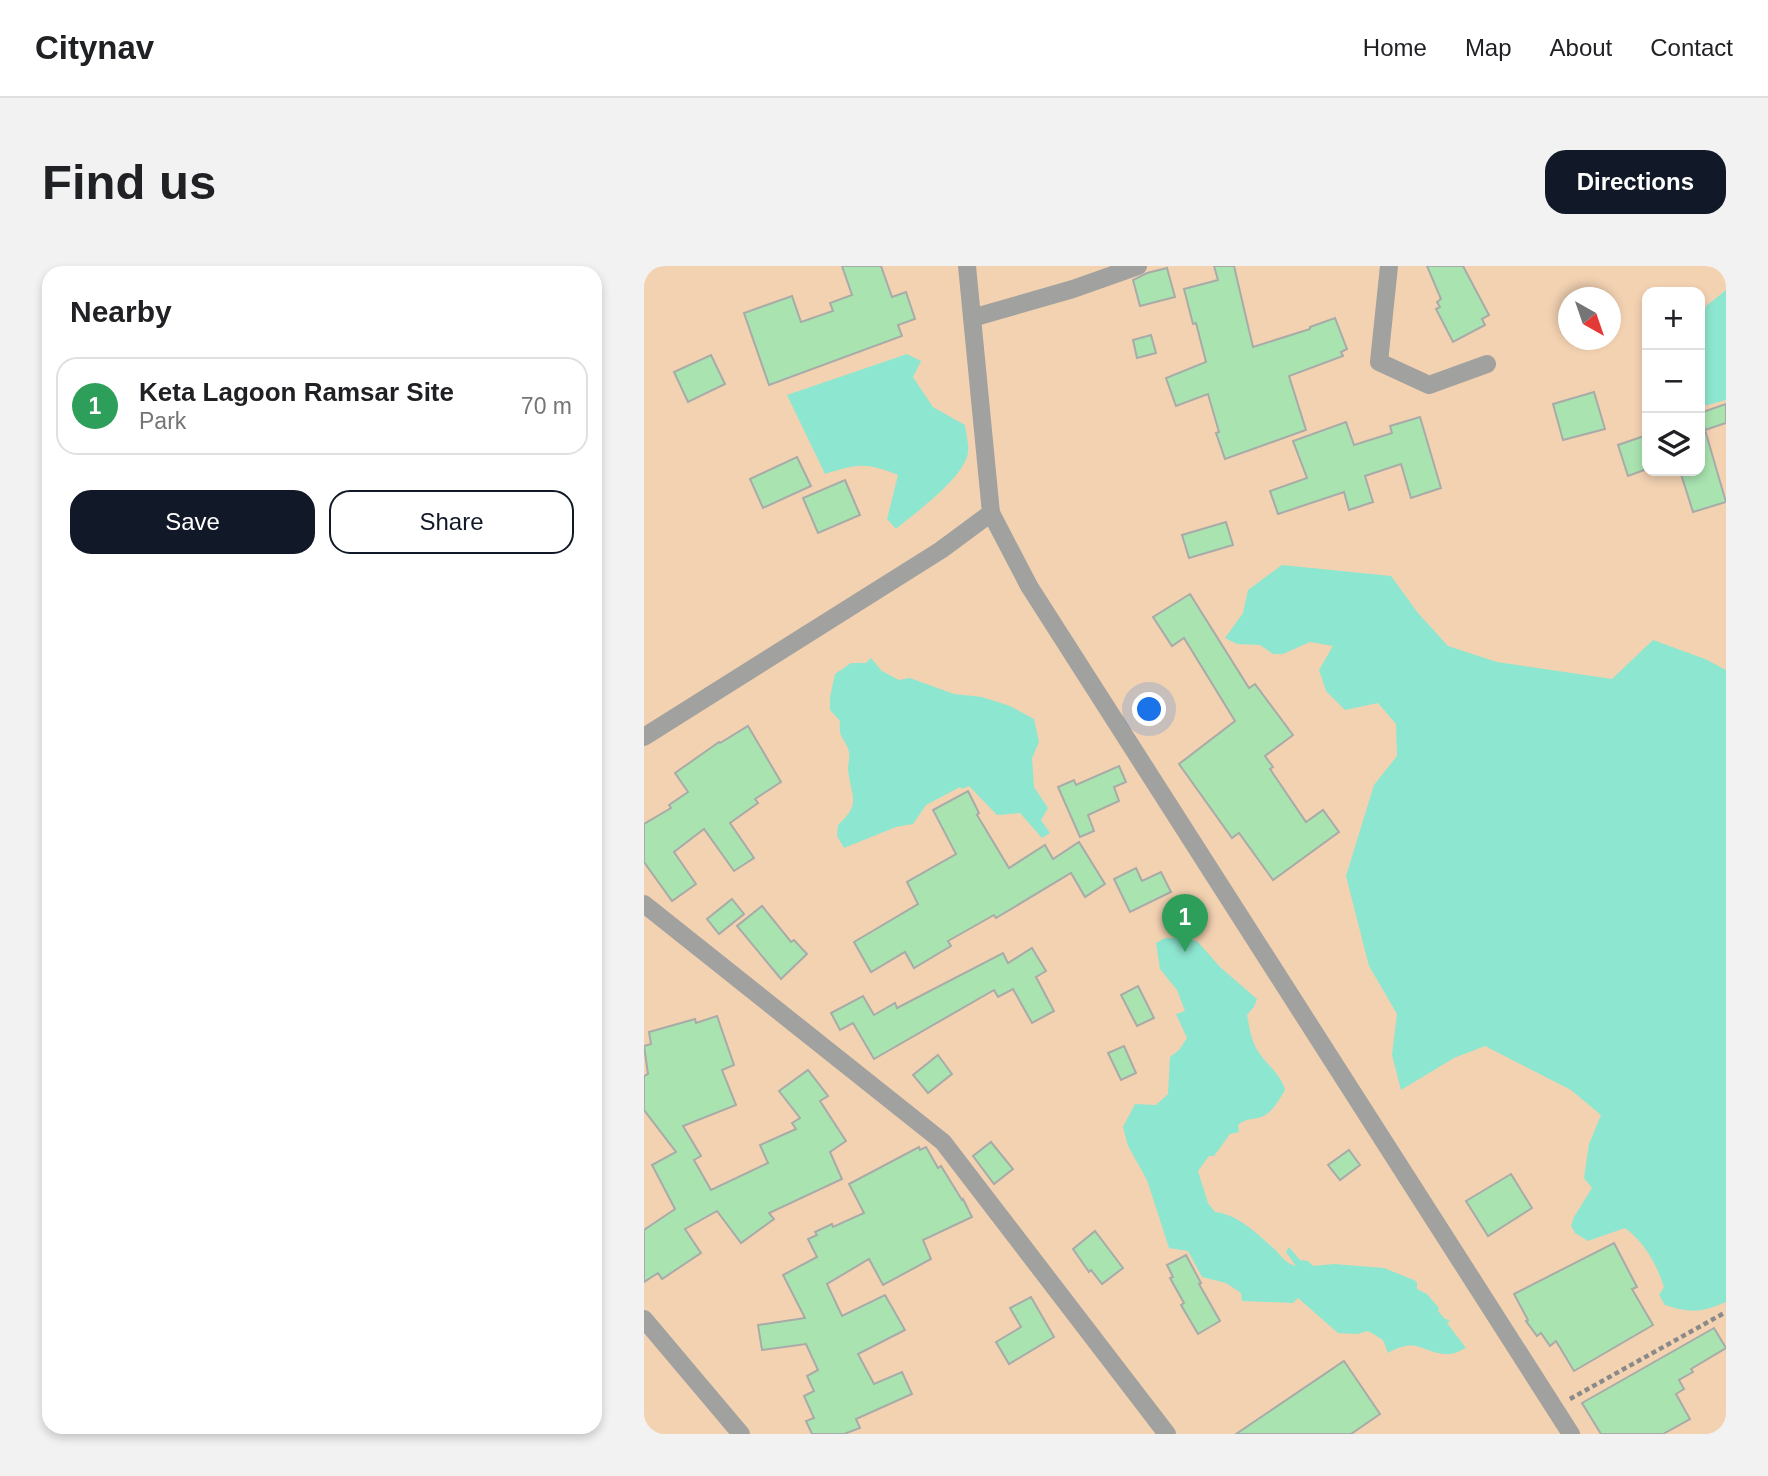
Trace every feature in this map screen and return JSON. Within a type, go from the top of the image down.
[{"type":"street","points":[[967,266],[991,513],[1029,586],[1571,1434]]},
{"type":"street","points":[[972,318],[1073,289],[1138,266]]},
{"type":"street","points":[[1389,266],[1379,362],[1429,385],[1487,364]]},
{"type":"street","points":[[644,737],[941,550],[991,513]]},
{"type":"street","points":[[644,904],[943,1142],[1167,1434]]},
{"type":"street","points":[[644,1319],[741,1434]]},
{"type":"path","points":[[1555,1408],[1726,1312]]},
{"type":"shaded area","points":[[644,266],[1726,266],[1726,1434],[644,1434]]},
{"type":"shaded area","points":[[1726,290],[1726,400],[1705,406],[1705,310],[1706,306]]},
{"type":"shaded area","points":[[907,354],[921,361],[913,377],[933,407],[965,425],[968,453],[948,484],[896,529],[887,519],[898,475],[869,466],[846,468],[825,474],[787,395]]},
{"type":"shaded area","points":[[1282,565],[1391,576],[1418,613],[1448,646],[1497,662],[1612,679],[1653,640],[1705,659],[1726,670],[1726,1302],[1695,1311],[1665,1305],[1659,1295],[1664,1287],[1653,1262],[1644,1247],[1625,1228],[1588,1241],[1575,1233],[1571,1226],[1574,1217],[1592,1188],[1584,1178],[1589,1144],[1601,1115],[1571,1090],[1485,1046],[1454,1058],[1401,1090],[1392,1055],[1397,1014],[1369,966],[1346,876],[1374,785],[1397,756],[1396,724],[1378,703],[1345,710],[1326,691],[1319,670],[1333,646],[1310,642],[1283,654],[1273,654],[1260,645],[1237,644],[1225,638],[1243,613],[1248,590]]},
{"type":"shaded area","points":[[871,658],[882,671],[899,680],[910,678],[954,694],[982,697],[1010,706],[1034,719],[1039,742],[1032,758],[1034,787],[1048,808],[1041,820],[1050,833],[1042,838],[1020,813],[997,815],[969,786],[962,789],[960,787],[926,805],[913,824],[896,827],[844,848],[837,836],[838,825],[853,805],[848,769],[849,754],[840,732],[840,721],[830,710],[830,697],[835,674],[851,663],[866,663]]},
{"type":"shaded area","points":[[1165,938],[1187,938],[1198,942],[1220,967],[1257,999],[1247,1015],[1251,1036],[1256,1048],[1280,1078],[1285,1090],[1269,1112],[1238,1125],[1239,1132],[1230,1134],[1214,1156],[1209,1156],[1198,1171],[1208,1203],[1215,1212],[1231,1216],[1245,1224],[1292,1265],[1296,1266],[1286,1252],[1289,1247],[1300,1260],[1308,1261],[1313,1266],[1334,1264],[1384,1268],[1414,1280],[1417,1282],[1417,1289],[1427,1294],[1445,1319],[1450,1320],[1447,1323],[1466,1348],[1456,1353],[1441,1354],[1407,1346],[1388,1353],[1383,1340],[1368,1331],[1357,1334],[1338,1333],[1298,1298],[1293,1303],[1242,1301],[1241,1293],[1226,1283],[1202,1277],[1188,1251],[1169,1248],[1147,1180],[1128,1146],[1123,1127],[1135,1104],[1156,1105],[1168,1094],[1170,1057],[1187,1038],[1176,1014],[1185,1011],[1177,990],[1160,969],[1156,943]]},
{"type":"building","points":[[842,266],[881,266],[892,297],[906,292],[915,319],[898,325],[902,336],[769,385],[744,313],[792,296],[801,322],[833,311],[830,303],[852,295]]},
{"type":"building","points":[[1214,266],[1234,266],[1253,347],[1335,318],[1347,349],[1341,352],[1343,356],[1289,376],[1306,430],[1225,459],[1216,433],[1219,432],[1208,394],[1176,406],[1166,378],[1206,362],[1184,289],[1218,280]]},
{"type":"building","points":[[1427,266],[1463,266],[1489,315],[1482,319],[1485,325],[1453,342],[1436,309],[1440,307],[1437,302],[1441,299]]},
{"type":"building","points":[[1167,268],[1175,297],[1140,306],[1133,280]]},
{"type":"building","points":[[1151,335],[1156,353],[1137,358],[1133,340]]},
{"type":"building","points":[[711,355],[725,384],[688,402],[674,372]]},
{"type":"building","points":[[1594,392],[1605,429],[1563,440],[1553,404]]},
{"type":"building","points":[[1726,404],[1726,423],[1705,430],[1705,411]]},
{"type":"building","points":[[1420,417],[1441,488],[1411,498],[1401,464],[1365,476],[1373,502],[1349,510],[1344,492],[1278,514],[1270,491],[1307,478],[1293,441],[1346,422],[1354,445],[1392,433],[1390,426]]},
{"type":"building","points":[[1705,430],[1726,502],[1693,512],[1682,476],[1705,476]]},
{"type":"building","points":[[1642,437],[1642,471],[1628,476],[1618,445]]},
{"type":"building","points":[[797,457],[811,486],[763,508],[750,479]]},
{"type":"building","points":[[845,480],[860,515],[818,533],[803,498]]},
{"type":"building","points":[[1226,522],[1233,545],[1189,558],[1182,535]]},
{"type":"building","points":[[1190,594],[1249,688],[1255,684],[1293,735],[1265,756],[1273,767],[1270,769],[1306,822],[1323,810],[1339,832],[1273,880],[1239,833],[1232,838],[1179,764],[1235,721],[1184,638],[1172,646],[1153,617]]},
{"type":"building","points":[[748,726],[781,782],[755,799],[758,803],[730,823],[754,858],[734,871],[704,829],[674,852],[696,884],[672,901],[644,862],[644,824],[671,808],[669,805],[688,792],[675,773],[719,742]]},
{"type":"building","points":[[1119,766],[1126,782],[1114,787],[1119,801],[1088,815],[1094,831],[1080,837],[1058,787],[1074,780],[1076,785]]},
{"type":"building","points":[[968,791],[979,813],[977,815],[1009,868],[1045,845],[1053,859],[1079,842],[1105,884],[1085,897],[1071,873],[996,918],[994,915],[948,941],[951,946],[914,968],[905,952],[871,972],[854,942],[918,904],[907,882],[956,854],[933,810]]},
{"type":"building","points":[[1136,868],[1142,881],[1161,872],[1171,892],[1130,912],[1114,879]]},
{"type":"building","points":[[732,899],[744,914],[719,934],[707,919]]},
{"type":"building","points":[[762,906],[791,942],[794,940],[807,954],[781,979],[737,926]]},
{"type":"building","points":[[1032,948],[1046,971],[1036,977],[1054,1011],[1032,1023],[1013,989],[998,997],[994,990],[874,1059],[853,1023],[840,1030],[831,1013],[863,996],[874,1015],[895,1003],[897,1008],[1003,953],[1008,963]]},
{"type":"building","points":[[1138,986],[1154,1018],[1137,1026],[1121,995]]},
{"type":"building","points":[[717,1016],[734,1065],[722,1070],[736,1105],[683,1126],[701,1156],[694,1160],[711,1190],[768,1163],[760,1145],[796,1129],[792,1123],[800,1118],[779,1091],[808,1070],[828,1096],[820,1101],[846,1141],[830,1152],[842,1179],[769,1213],[774,1219],[741,1243],[717,1211],[685,1229],[701,1253],[662,1279],[658,1273],[644,1282],[644,1230],[675,1209],[652,1165],[676,1152],[644,1110],[644,1076],[648,1074],[644,1046],[651,1044],[649,1032],[695,1019],[696,1023]]},
{"type":"building","points":[[1124,1046],[1136,1073],[1121,1080],[1108,1053]]},
{"type":"building","points":[[938,1055],[952,1074],[928,1093],[913,1075]]},
{"type":"building","points":[[991,1142],[1013,1169],[994,1184],[973,1156]]},
{"type":"building","points":[[919,1147],[920,1150],[926,1147],[938,1168],[941,1166],[972,1217],[923,1240],[931,1259],[883,1285],[869,1259],[827,1284],[842,1316],[885,1295],[905,1330],[858,1354],[874,1384],[902,1372],[912,1394],[856,1419],[860,1428],[844,1434],[812,1434],[806,1421],[814,1418],[804,1396],[814,1391],[807,1376],[818,1370],[806,1344],[762,1350],[758,1325],[805,1318],[783,1275],[817,1257],[808,1239],[817,1235],[815,1232],[864,1213],[849,1184]]},
{"type":"building","points":[[1349,1150],[1360,1165],[1340,1180],[1328,1165]]},
{"type":"building","points":[[1511,1174],[1532,1208],[1488,1236],[1466,1201]]},
{"type":"building","points":[[1095,1231],[1123,1268],[1102,1284],[1091,1270],[1089,1272],[1073,1249]]},
{"type":"building","points":[[1614,1243],[1637,1287],[1632,1289],[1653,1325],[1574,1371],[1556,1341],[1550,1346],[1541,1333],[1537,1336],[1526,1321],[1528,1320],[1514,1294]]},
{"type":"building","points":[[1186,1255],[1220,1321],[1198,1334],[1181,1305],[1184,1303],[1170,1278],[1173,1277],[1167,1265]]},
{"type":"building","points":[[1031,1297],[1054,1337],[1009,1364],[996,1342],[1021,1327],[1010,1308]]},
{"type":"building","points":[[1714,1328],[1726,1348],[1691,1369],[1693,1372],[1679,1380],[1684,1389],[1676,1394],[1690,1419],[1663,1434],[1601,1434],[1582,1403]]},
{"type":"building","points":[[1344,1361],[1380,1414],[1351,1434],[1236,1434]]},
{"type":"place","name":"Keta Lagoon Ramsar Site","points":[[1185,952]]}]
